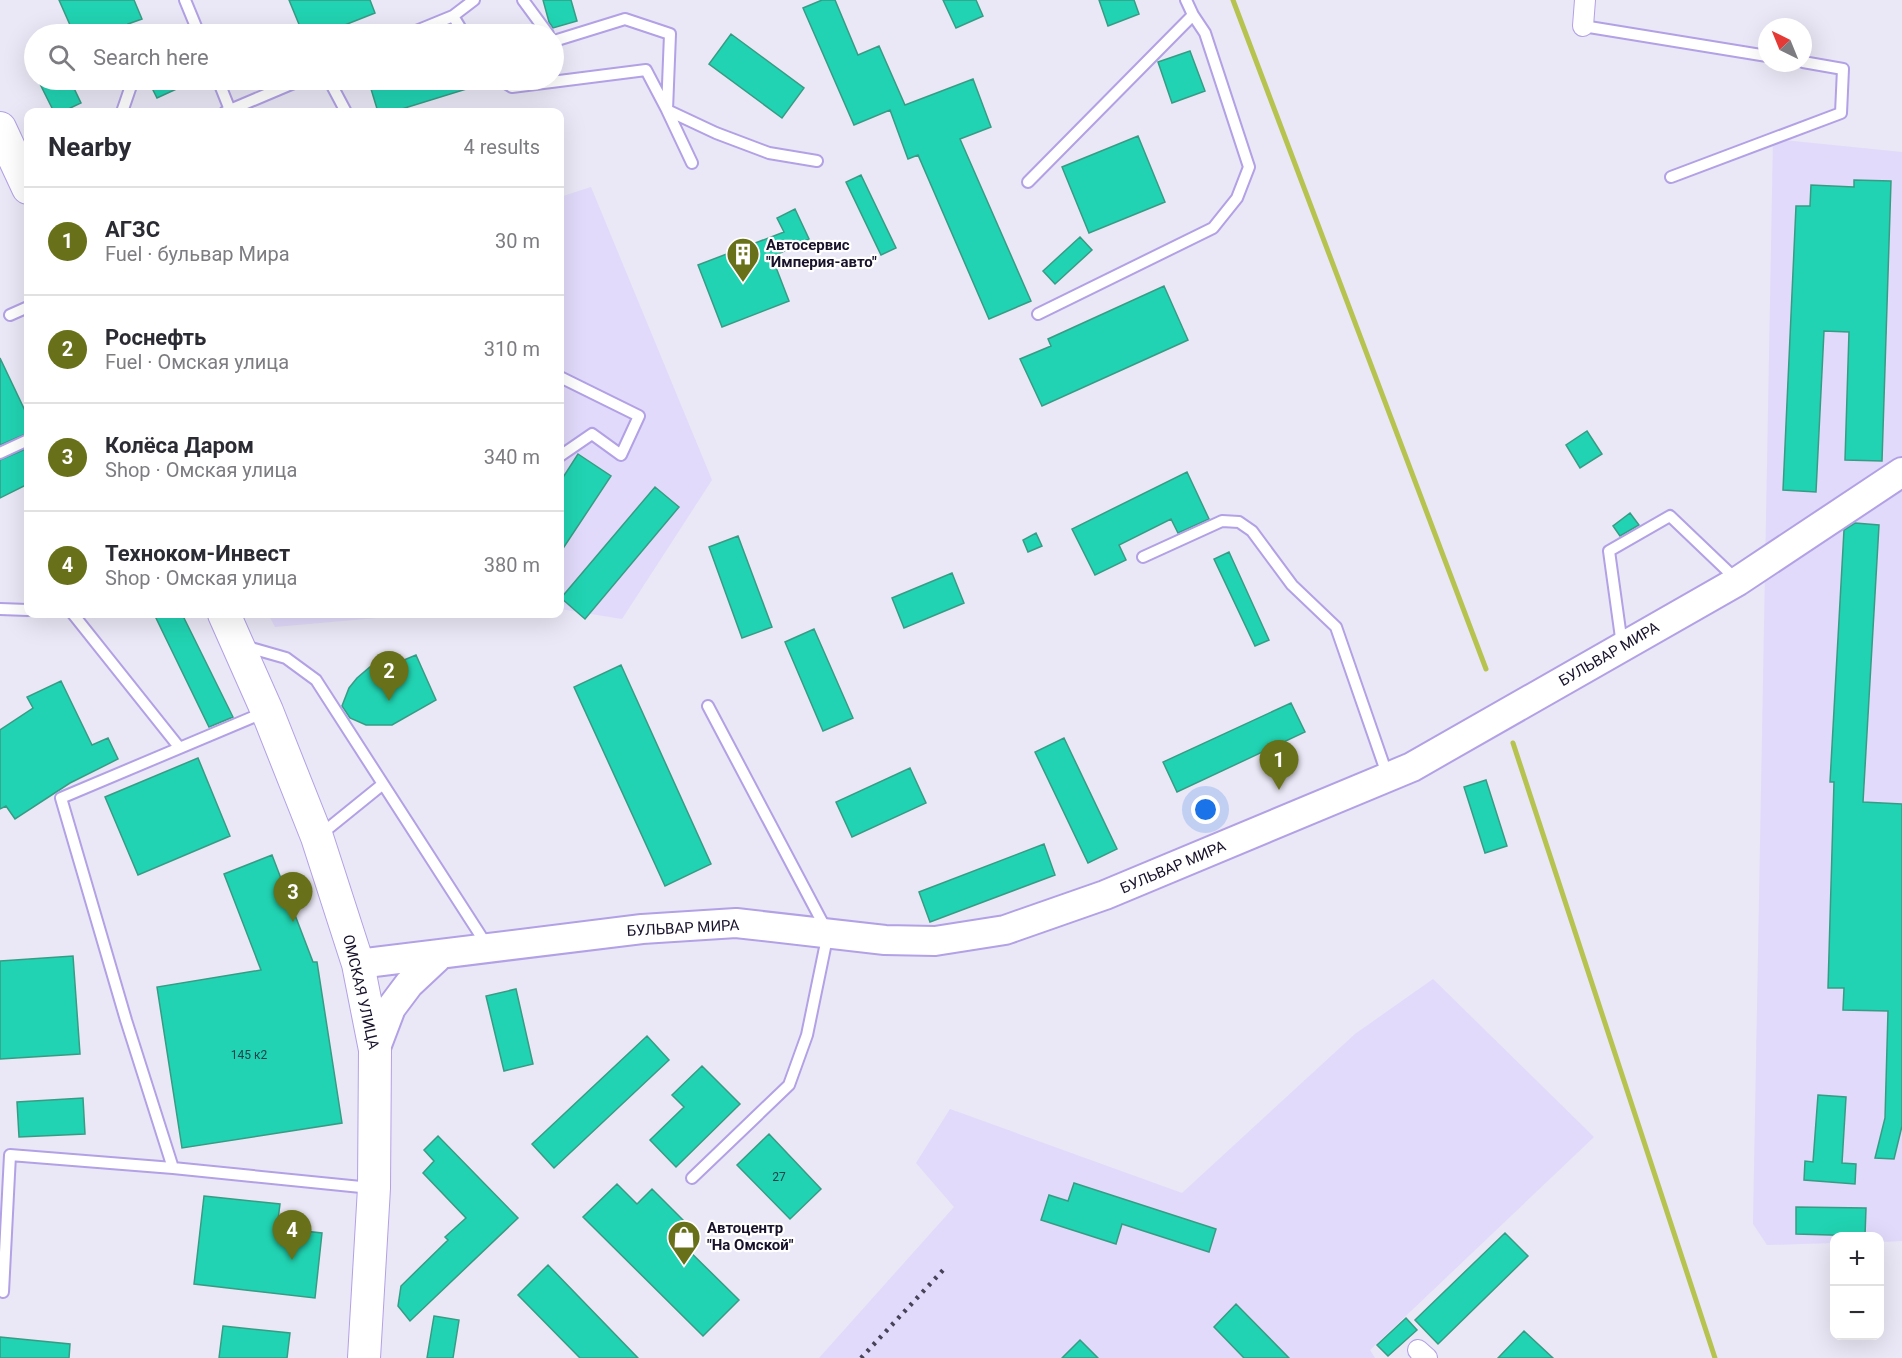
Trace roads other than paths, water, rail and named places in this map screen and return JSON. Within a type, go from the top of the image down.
[{"type":"main road","points":[[0,128],[24,179]]},
{"type":"main road","name":"ОМСКАЯ УЛИЦА","points":[[226,618],[267,711],[317,837],[358,964],[375,1050],[374,1188],[364,1358]]},
{"type":"street","points":[[1583,26],[1585,0]]},
{"type":"street","name":"БУЛЬВАР МИРА","points":[[358,964],[642,929],[736,923],[885,940],[935,941],[1005,930],[1105,895],[1412,767],[1738,580],[1902,472]]},
{"type":"street","points":[[375,1050],[391,1008],[410,984],[441,954]]},
{"type":"lane","points":[[185,0],[195,24]]},
{"type":"lane","points":[[433,24],[453,16],[474,0]]},
{"type":"lane","points":[[523,0],[541,24]]},
{"type":"lane","points":[[1038,314],[1214,228],[1237,198],[1249,167],[1205,33],[1192,15],[1186,0]]},
{"type":"lane","points":[[1028,182],[1192,15]]},
{"type":"lane","points":[[453,16],[458,24]]},
{"type":"lane","points":[[564,38],[625,19],[670,34],[668,110]]},
{"type":"lane","points":[[1583,26],[1758,55]]},
{"type":"lane","points":[[1671,177],[1841,113],[1843,69],[1812,64]]},
{"type":"lane","points":[[564,80],[646,70],[668,110],[692,163]]},
{"type":"lane","points":[[123,108],[130,90]]},
{"type":"lane","points":[[221,90],[226,108]]},
{"type":"lane","points":[[234,108],[277,90]]},
{"type":"lane","points":[[334,90],[344,108]]},
{"type":"lane","points":[[668,110],[716,133],[769,153],[817,161]]},
{"type":"lane","points":[[10,315],[24,309]]},
{"type":"lane","points":[[564,379],[639,416],[621,455],[592,434],[564,453]]},
{"type":"lane","points":[[0,453],[24,442]]},
{"type":"lane","points":[[1622,647],[1609,551],[1670,516],[1738,580]]},
{"type":"lane","points":[[1143,557],[1222,521],[1239,522],[1252,531],[1292,585],[1336,627],[1388,777]]},
{"type":"lane","points":[[0,609],[24,610]]},
{"type":"lane","points":[[76,618],[179,747]]},
{"type":"lane","points":[[238,645],[286,658],[316,680],[489,949]]},
{"type":"lane","points":[[692,1178],[789,1085],[807,1035],[828,933],[708,706]]},
{"type":"lane","points":[[173,1168],[126,1020],[61,798],[267,711]]},
{"type":"lane","points":[[317,837],[383,784]]},
{"type":"lane","points":[[3,1292],[5,1155],[173,1168],[374,1188]]},
{"type":"waterway","points":[[1233,0],[1486,669]]},
{"type":"waterway","points":[[1513,743],[1715,1358]]},
{"type":"railway","points":[[861,1358],[945,1268]]},
{"type":"place","name":"Автосервис \"Империя-авто\"","points":[[743,283]]},
{"type":"place","name":"Роснефть","points":[[389,701]]},
{"type":"place","name":"АГЗС","points":[[1279,790]]},
{"type":"place","name":"Колёса Даром","points":[[293,922]]},
{"type":"place","name":"Техноком-Инвест","points":[[292,1260]]},
{"type":"place","name":"Автоцентр \"На Омской\"","points":[[684,1266]]}]
